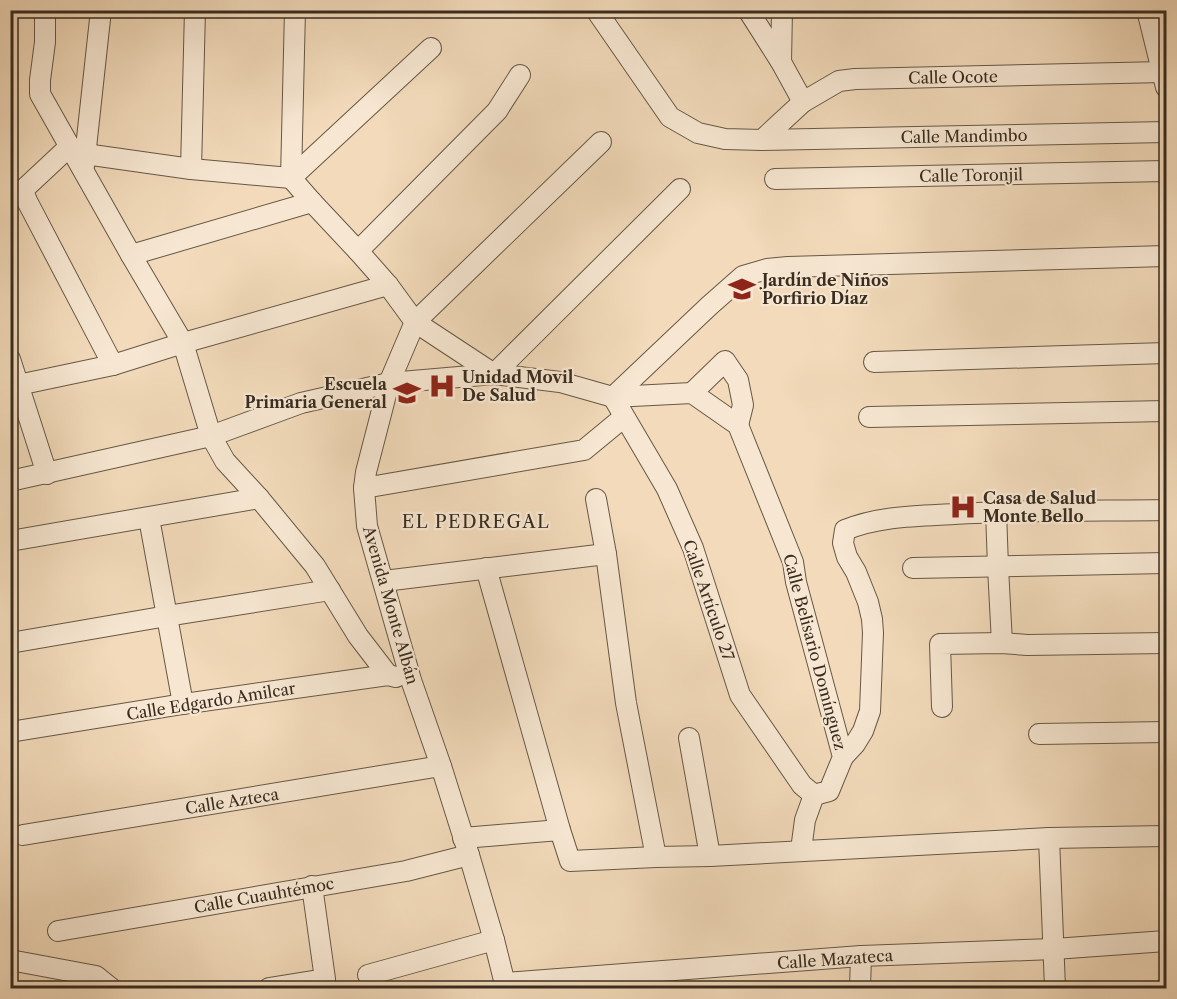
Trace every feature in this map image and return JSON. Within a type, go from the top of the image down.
[{"type":"street","points":[[45,10],[45,42],[40,94],[183,343],[211,436],[225,461],[315,566],[358,636],[388,675]]},
{"type":"street","points":[[82,164],[101,10]]},
{"type":"street","points":[[191,169],[195,10]]},
{"type":"street","points":[[295,10],[291,178],[388,285],[415,322],[494,374]]},
{"type":"street","name":"Calle Mandimbo","points":[[596,10],[670,117],[698,133],[725,139],[1167,132]]},
{"type":"street","points":[[748,10],[803,102]]},
{"type":"street","points":[[781,62],[782,10]]},
{"type":"street","points":[[1147,10],[1166,82]]},
{"type":"street","points":[[114,365],[23,190],[82,164],[191,169],[291,178],[431,48]]},
{"type":"street","points":[[358,251],[497,111],[520,75]]},
{"type":"street","name":"Calle Ocote","points":[[762,140],[803,102],[839,81],[855,79],[1166,82]]},
{"type":"street","points":[[415,322],[601,142]]},
{"type":"street","name":"Calle Toronjil","points":[[775,179],[1167,171]]},
{"type":"street","points":[[494,374],[680,189]]},
{"type":"street","points":[[131,255],[312,202]]},
{"type":"street","points":[[613,397],[743,276],[767,269],[1167,256]]},
{"type":"street","points":[[18,385],[114,365],[388,285]]},
{"type":"street","name":"Avenida Monte Albán","points":[[415,322],[389,383],[366,472],[364,488],[367,526],[411,680],[466,846],[505,986]]},
{"type":"street","points":[[874,362],[1167,353]]},
{"type":"street","points":[[10,359],[47,474]]},
{"type":"street","points":[[10,481],[211,436],[301,403],[389,383],[494,374],[560,382],[613,397],[692,393],[738,426],[743,405],[738,380],[725,361],[692,393]]},
{"type":"street","name":"Calle Artículo 27","points":[[613,397],[667,489],[693,548],[740,695],[802,785],[814,795]]},
{"type":"street","points":[[869,417],[1167,411]]},
{"type":"street","points":[[364,488],[584,450],[624,417]]},
{"type":"street","name":"Calle Belisario Domínguez","points":[[738,426],[793,562],[796,582],[843,757],[829,791],[814,795]]},
{"type":"street","points":[[10,541],[259,498]]},
{"type":"street","points":[[596,499],[606,554],[626,703],[656,857]]},
{"type":"street","points":[[843,757],[863,731],[870,711],[873,633],[868,602],[843,543],[845,530],[860,524],[905,516],[996,511],[1167,510]]},
{"type":"street","points":[[996,511],[1002,643]]},
{"type":"street","points":[[149,518],[183,704]]},
{"type":"street","points":[[384,581],[606,554]]},
{"type":"street","points":[[913,568],[1167,563]]},
{"type":"street","points":[[486,568],[570,861],[1049,838],[1167,836]]},
{"type":"street","points":[[10,643],[330,590]]},
{"type":"street","points":[[942,707],[940,644],[1167,643]]},
{"type":"street","name":"Calle Edgardo Amilcar","points":[[10,732],[183,704],[388,675],[411,680]]},
{"type":"street","points":[[1039,734],[1167,732]]},
{"type":"street","points":[[689,738],[710,856]]},
{"type":"street","name":"Calle Azteca","points":[[23,835],[441,766]]},
{"type":"street","points":[[801,850],[805,820],[814,795]]},
{"type":"street","name":"Calle Cuauhtémoc","points":[[58,931],[406,871],[466,846],[560,830]]},
{"type":"street","points":[[1049,838],[1055,988]]},
{"type":"street","points":[[269,988],[325,979],[312,886]]},
{"type":"street","points":[[368,975],[494,940]]},
{"type":"street","name":"Calle Mazateca","points":[[505,986],[861,956],[1054,949],[1167,941]]},
{"type":"street","points":[[860,988],[861,956]]},
{"type":"street","points":[[10,960],[96,976],[111,988]]},
{"type":"place","name":"Jardín de Niños Porfirio Díaz","points":[[742,289]]},
{"type":"place","name":"Unidad Movil De Salud","points":[[442,386]]},
{"type":"place","name":"Escuela Primaria General","points":[[407,393]]},
{"type":"place","name":"Casa de Salud Monte Bello","points":[[963,507]]},
{"type":"district","name":"EL PEDREGAL","points":[[476,522]]}]
